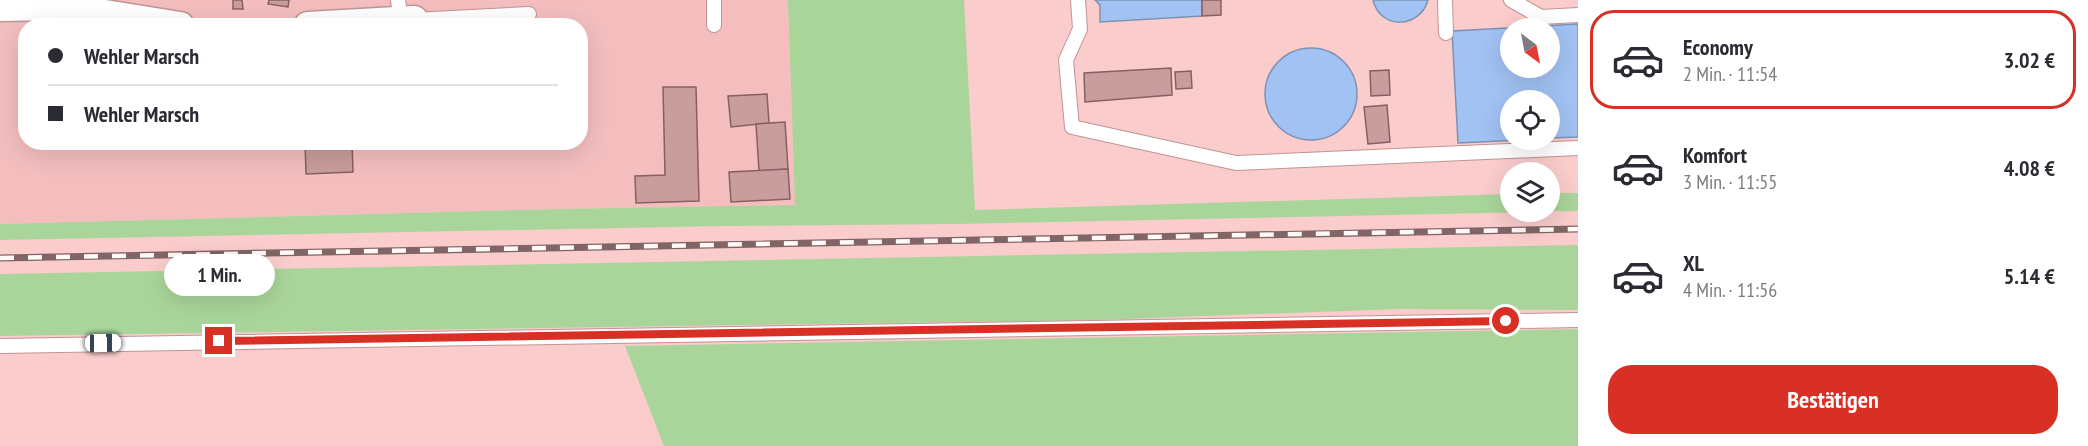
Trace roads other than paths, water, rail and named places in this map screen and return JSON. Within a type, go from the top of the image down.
[{"type":"street","points":[[0,7],[54,6],[130,18]]},
{"type":"street","points":[[372,18],[404,14]]},
{"type":"lane","points":[[714,0],[714,26]]},
{"type":"lane","points":[[1078,0],[1080,29],[1066,60],[1072,126],[1236,163],[1578,148]]},
{"type":"lane","points":[[1445,0],[1446,33]]},
{"type":"lane","points":[[1511,0],[1541,17],[1578,15]]},
{"type":"lane","points":[[404,14],[529,14]]},
{"type":"lane","points":[[0,346],[1578,320]]},
{"type":"water","points":[[1095,0],[1202,0],[1202,16],[1100,22],[1100,5]]},
{"type":"water","points":[[1373,0],[1428,0],[1424,10],[1417,16],[1409,21],[1400,22],[1383,17]]},
{"type":"water","points":[[1578,24],[1578,137],[1560,138],[1560,90],[1500,90],[1500,141],[1458,143],[1452,31],[1500,28],[1500,78],[1560,78],[1560,25]]},
{"type":"water","points":[[1311,48],[1329,52],[1343,62],[1353,76],[1357,94],[1353,112],[1343,126],[1329,136],[1311,140],[1293,136],[1279,126],[1269,112],[1265,94],[1269,76],[1279,62],[1293,52]]},
{"type":"railway","points":[[0,258],[1578,229]]}]
